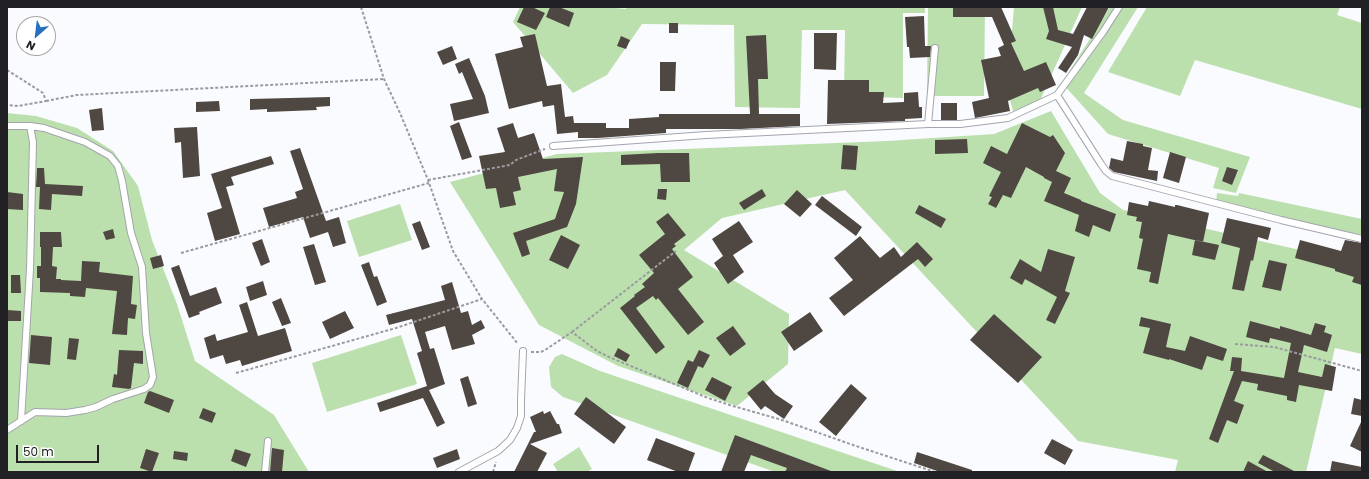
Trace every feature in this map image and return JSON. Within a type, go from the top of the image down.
[{"type":"lane","points":[[553,146],[706,135],[928,124],[960,124],[1008,118],[1057,95],[1103,32],[1119,7]]},
{"type":"lane","points":[[928,124],[935,48]]},
{"type":"lane","points":[[1057,95],[1101,164],[1112,176],[1281,220],[1362,239]]},
{"type":"lane","points":[[7,126],[31,129],[44,128],[85,142],[110,156],[118,166],[131,233],[142,267],[146,333],[153,377],[150,386],[144,389],[85,410],[66,413],[35,412],[7,430]]},
{"type":"lane","points":[[21,421],[30,269],[33,142],[31,129]]},
{"type":"lane","points":[[459,472],[498,451],[510,440],[517,428],[521,416],[520,400],[523,351]]},
{"type":"lane","points":[[265,472],[268,441]]},
{"type":"path","points":[[361,7],[384,79],[428,180],[453,251],[482,299],[523,351],[534,353],[541,352],[550,347],[572,332],[676,251]]},
{"type":"path","points":[[7,70],[43,93],[46,102]]},
{"type":"path","points":[[7,105],[18,106],[46,102],[77,95],[384,79]]},
{"type":"path","points":[[428,180],[510,165],[516,160],[553,146]]},
{"type":"path","points":[[181,253],[428,183]]},
{"type":"path","points":[[236,373],[396,328],[482,299]]},
{"type":"path","points":[[572,332],[597,351],[609,357],[649,375],[708,398],[782,420],[935,472]]},
{"type":"path","points":[[1235,344],[1274,347],[1362,372]]},
{"type":"green space","points":[[520,7],[605,7],[626,9],[626,7],[925,7],[925,13],[903,13],[903,98],[844,96],[845,30],[802,30],[800,108],[735,107],[734,25],[642,24],[607,75],[573,93],[513,22]]},
{"type":"green space","points":[[928,7],[985,7],[984,96],[927,96]]},
{"type":"green space","points":[[1014,7],[1082,7],[1039,103],[1013,111],[1007,90]]},
{"type":"green space","points":[[1110,7],[1138,7],[1084,93],[1123,120],[1250,157],[1236,193],[1213,188],[1219,168],[1108,134],[1062,83]]},
{"type":"green space","points":[[1147,7],[1340,7],[1337,15],[1362,23],[1362,109],[1195,60],[1180,96],[1108,72]]},
{"type":"green space","points":[[1051,111],[1100,193],[1123,210],[1362,264],[1362,354],[1335,348],[1306,472],[1175,472],[1178,460],[1078,441],[845,190],[722,218],[684,250],[789,314],[788,364],[737,406],[618,366],[539,325],[450,182],[557,154],[887,141],[994,134]]},
{"type":"green space","points":[[7,113],[36,116],[77,128],[113,151],[138,186],[152,240],[177,304],[195,361],[274,415],[309,472],[7,472]]},
{"type":"green space","points":[[1217,193],[1238,196],[1239,193],[1362,219],[1362,235],[1216,204]]},
{"type":"green space","points":[[400,204],[412,240],[359,257],[347,221]]},
{"type":"green space","points":[[401,335],[417,384],[327,412],[312,363]]},
{"type":"green space","points":[[562,354],[600,371],[900,472],[775,472],[563,397],[551,387],[549,367],[555,357]]},
{"type":"green space","points":[[579,447],[592,469],[587,472],[558,472],[553,464]]},
{"type":"building","points":[[524,7],[532,7],[545,13],[536,30],[517,22]]},
{"type":"building","points":[[550,7],[559,7],[574,13],[569,27],[546,17]]},
{"type":"building","points":[[953,7],[1001,7],[1016,41],[1011,43],[1024,71],[1046,62],[1056,85],[1040,92],[1038,88],[1008,101],[1010,111],[975,118],[972,102],[989,98],[981,60],[1001,56],[998,48],[1004,45],[992,17],[953,17]]},
{"type":"building","points":[[1043,7],[1053,7],[1058,30],[1073,34],[1087,7],[1109,7],[1092,39],[1084,35],[1078,55],[1066,73],[1058,68],[1072,47],[1046,39],[1049,31]]},
{"type":"building","points":[[924,16],[925,46],[931,46],[930,57],[910,58],[909,47],[907,47],[905,17]]},
{"type":"building","points":[[669,23],[678,23],[678,33],[669,33]]},
{"type":"building","points":[[814,33],[837,33],[836,70],[814,69]]},
{"type":"building","points":[[535,34],[547,86],[561,84],[565,117],[573,116],[574,123],[606,123],[606,128],[629,128],[629,119],[659,117],[659,114],[750,114],[746,36],[766,35],[768,79],[758,79],[759,114],[800,114],[800,126],[740,129],[666,129],[666,133],[598,138],[578,138],[578,132],[557,134],[554,105],[543,107],[542,101],[509,109],[495,54],[523,47],[520,37]]},
{"type":"building","points":[[621,36],[630,40],[626,49],[617,46]]},
{"type":"building","points":[[452,46],[457,59],[443,65],[437,52]]},
{"type":"building","points":[[469,58],[485,96],[489,113],[454,121],[450,104],[473,99],[462,72],[459,74],[455,64]]},
{"type":"building","points":[[660,62],[676,62],[675,91],[660,91]]},
{"type":"building","points":[[828,80],[869,80],[869,92],[884,92],[883,103],[904,102],[904,93],[918,92],[919,107],[922,107],[922,118],[905,119],[905,121],[827,124]]},
{"type":"building","points":[[330,97],[330,106],[316,107],[317,110],[267,112],[267,109],[250,110],[250,99]]},
{"type":"building","points":[[219,101],[220,111],[196,112],[196,102]]},
{"type":"building","points":[[941,103],[957,103],[957,120],[941,120]]},
{"type":"building","points":[[102,108],[104,130],[92,131],[89,110]]},
{"type":"building","points":[[459,122],[472,157],[462,160],[450,126]]},
{"type":"building","points":[[513,123],[518,138],[534,133],[543,159],[583,157],[576,204],[567,227],[526,241],[530,254],[522,257],[513,233],[555,219],[564,192],[554,191],[557,169],[518,177],[521,190],[513,192],[516,205],[500,208],[496,188],[486,189],[479,156],[505,152],[497,128]]},
{"type":"building","points":[[1022,123],[1050,137],[1053,135],[1065,153],[1056,171],[1071,178],[1064,193],[1116,214],[1110,232],[1093,225],[1089,237],[1075,231],[1079,215],[1044,201],[1052,182],[1026,167],[1011,198],[1003,195],[996,208],[988,204],[992,197],[989,196],[1001,172],[983,163],[991,146],[1007,154]]},
{"type":"building","points":[[197,127],[200,176],[183,178],[181,142],[175,143],[174,128]]},
{"type":"building","points":[[967,139],[968,153],[935,154],[935,140]]},
{"type":"building","points":[[1127,141],[1143,144],[1143,146],[1152,148],[1148,170],[1158,171],[1157,181],[1114,172],[1109,168],[1111,158],[1123,161]]},
{"type":"building","points":[[843,145],[858,146],[856,170],[841,169]]},
{"type":"building","points":[[300,148],[326,221],[339,217],[346,243],[333,247],[328,232],[310,238],[303,217],[269,227],[263,208],[297,198],[295,192],[303,189],[290,151]]},
{"type":"building","points":[[1170,152],[1186,157],[1179,183],[1163,178]]},
{"type":"building","points":[[689,153],[690,182],[661,182],[660,164],[621,165],[621,155]]},
{"type":"building","points":[[271,156],[274,164],[231,177],[234,185],[226,187],[240,234],[215,241],[207,213],[222,208],[211,174]]},
{"type":"building","points":[[1227,167],[1238,170],[1232,185],[1222,181]]},
{"type":"building","points":[[37,168],[44,168],[45,184],[83,186],[82,196],[52,194],[51,210],[39,209],[40,187],[36,187]]},
{"type":"building","points":[[658,189],[667,189],[666,200],[657,199]]},
{"type":"building","points":[[762,189],[766,196],[744,210],[739,203]]},
{"type":"building","points":[[797,190],[812,204],[800,217],[784,204]]},
{"type":"building","points":[[7,192],[23,194],[23,210],[7,209]]},
{"type":"building","points":[[822,196],[862,227],[856,236],[815,205]]},
{"type":"building","points":[[1149,201],[1175,207],[1175,205],[1177,205],[1209,213],[1203,242],[1168,234],[1158,284],[1149,282],[1151,272],[1137,269],[1143,239],[1139,238],[1142,222],[1136,221],[1137,217],[1127,215],[1129,202],[1148,206]]},
{"type":"building","points":[[919,205],[946,219],[941,228],[915,213]]},
{"type":"building","points":[[668,213],[686,235],[674,244],[676,246],[672,249],[693,277],[678,289],[704,322],[688,335],[658,298],[656,300],[653,296],[636,308],[665,347],[656,354],[620,308],[645,287],[642,284],[654,273],[639,255],[665,234],[656,222]]},
{"type":"building","points":[[1227,218],[1271,228],[1268,240],[1258,237],[1244,291],[1232,289],[1240,248],[1221,243]]},
{"type":"building","points":[[420,221],[430,247],[422,250],[412,224]]},
{"type":"building","points":[[739,221],[753,242],[733,255],[744,272],[728,284],[714,263],[723,256],[712,239]]},
{"type":"building","points":[[113,229],[115,238],[106,240],[103,232]]},
{"type":"building","points":[[40,232],[61,232],[62,247],[53,247],[52,266],[57,267],[56,279],[81,281],[82,261],[100,262],[99,272],[133,276],[131,304],[137,305],[135,319],[128,318],[127,335],[112,334],[117,291],[86,288],[85,297],[70,296],[70,293],[40,292],[40,278],[37,278],[37,266],[41,266]]},
{"type":"building","points":[[561,235],[580,245],[568,269],[549,260]]},
{"type":"building","points":[[860,236],[880,258],[894,247],[901,257],[917,242],[933,259],[925,267],[918,259],[844,316],[829,298],[853,280],[834,258]]},
{"type":"building","points":[[262,239],[270,262],[261,266],[252,243]]},
{"type":"building","points":[[1195,240],[1219,245],[1215,260],[1192,255]]},
{"type":"building","points":[[1300,240],[1341,251],[1345,240],[1362,243],[1362,285],[1352,282],[1354,277],[1335,271],[1335,269],[1295,258]]},
{"type":"building","points":[[314,244],[326,282],[315,285],[303,247]]},
{"type":"building","points":[[1048,249],[1075,257],[1065,291],[1070,293],[1055,324],[1046,320],[1057,297],[1025,279],[1022,285],[1010,278],[1020,259],[1041,272]]},
{"type":"building","points":[[161,255],[164,266],[153,269],[150,258]]},
{"type":"building","points":[[1269,260],[1287,264],[1281,291],[1262,287]]},
{"type":"building","points":[[369,262],[374,277],[377,276],[387,302],[377,306],[361,265]]},
{"type":"building","points":[[179,265],[190,296],[216,287],[222,303],[199,312],[200,314],[189,318],[171,268]]},
{"type":"building","points":[[11,275],[20,275],[21,293],[11,293]]},
{"type":"building","points":[[263,281],[267,295],[250,301],[246,287]]},
{"type":"building","points":[[452,282],[461,313],[468,311],[472,325],[481,320],[485,328],[472,335],[475,344],[452,350],[445,326],[425,332],[430,349],[434,348],[445,384],[429,390],[445,423],[437,427],[423,398],[380,412],[377,403],[427,386],[417,353],[422,351],[412,319],[389,325],[386,315],[445,300],[441,286]]},
{"type":"building","points":[[281,298],[291,323],[282,326],[272,302]]},
{"type":"building","points":[[247,302],[258,336],[285,328],[292,351],[242,366],[240,360],[226,364],[223,355],[210,359],[204,338],[215,334],[217,341],[248,332],[239,305]]},
{"type":"building","points":[[7,310],[21,311],[21,321],[7,321]]},
{"type":"building","points":[[345,311],[354,328],[330,339],[322,322]]},
{"type":"building","points":[[810,312],[823,331],[794,351],[781,332]]},
{"type":"building","points":[[994,314],[1042,357],[1018,383],[970,340]]},
{"type":"building","points":[[1141,317],[1171,324],[1166,347],[1185,351],[1190,336],[1227,349],[1223,361],[1207,356],[1202,370],[1169,359],[1143,353],[1150,328],[1139,326]]},
{"type":"building","points":[[1250,321],[1280,329],[1280,326],[1311,335],[1315,323],[1326,326],[1324,332],[1332,335],[1327,352],[1304,345],[1298,372],[1322,377],[1325,364],[1336,367],[1332,391],[1299,385],[1296,402],[1287,400],[1287,396],[1257,390],[1258,384],[1242,381],[1234,401],[1244,405],[1237,424],[1227,420],[1218,443],[1209,439],[1234,371],[1230,371],[1232,357],[1242,358],[1241,371],[1284,378],[1291,343],[1270,338],[1269,343],[1246,337]]},
{"type":"building","points":[[733,326],[746,344],[730,356],[716,338]]},
{"type":"building","points":[[31,335],[52,337],[50,365],[29,363]]},
{"type":"building","points":[[69,338],[79,339],[76,360],[67,359]]},
{"type":"building","points":[[618,348],[630,355],[626,362],[614,356]]},
{"type":"building","points":[[119,350],[143,351],[143,364],[134,363],[131,388],[129,389],[112,387],[114,374],[117,375]]},
{"type":"building","points":[[699,350],[710,355],[703,368],[698,366],[688,388],[677,383],[688,360],[693,362]]},
{"type":"building","points":[[468,376],[477,404],[468,407],[460,379]]},
{"type":"building","points":[[712,377],[732,387],[725,401],[705,390]]},
{"type":"building","points":[[763,380],[775,394],[793,406],[784,419],[765,406],[761,410],[747,393]]},
{"type":"building","points":[[851,384],[867,398],[836,436],[819,422]]},
{"type":"building","points":[[150,391],[174,400],[169,413],[144,403],[148,392]]},
{"type":"building","points":[[586,397],[626,427],[614,444],[574,414]]},
{"type":"building","points":[[1354,398],[1362,400],[1362,416],[1351,414]]},
{"type":"building","points":[[203,408],[216,413],[212,423],[199,418]]},
{"type":"building","points":[[543,411],[544,414],[550,411],[557,424],[559,424],[562,433],[530,444],[547,453],[537,472],[514,472],[534,432],[536,432],[530,417]]},
{"type":"building","points":[[1362,420],[1362,452],[1350,446]]},
{"type":"building","points":[[735,435],[831,472],[785,472],[787,468],[751,455],[744,472],[721,472]]},
{"type":"building","points":[[656,438],[695,453],[688,472],[678,472],[647,460]]},
{"type":"building","points":[[1052,439],[1073,450],[1065,465],[1044,453]]},
{"type":"building","points":[[272,448],[284,450],[282,472],[270,472]]},
{"type":"building","points":[[146,449],[159,453],[152,472],[140,468]]},
{"type":"building","points":[[235,449],[251,454],[246,467],[231,461]]},
{"type":"building","points":[[457,449],[460,459],[437,468],[433,458]]},
{"type":"building","points":[[174,451],[188,453],[187,461],[173,459]]},
{"type":"building","points":[[917,452],[972,470],[972,472],[940,472],[914,463]]},
{"type":"building","points":[[1263,455],[1296,472],[1275,472],[1258,463]]},
{"type":"building","points":[[1248,461],[1268,472],[1243,472]]},
{"type":"building","points":[[1332,461],[1362,467],[1362,472],[1330,472]]}]
